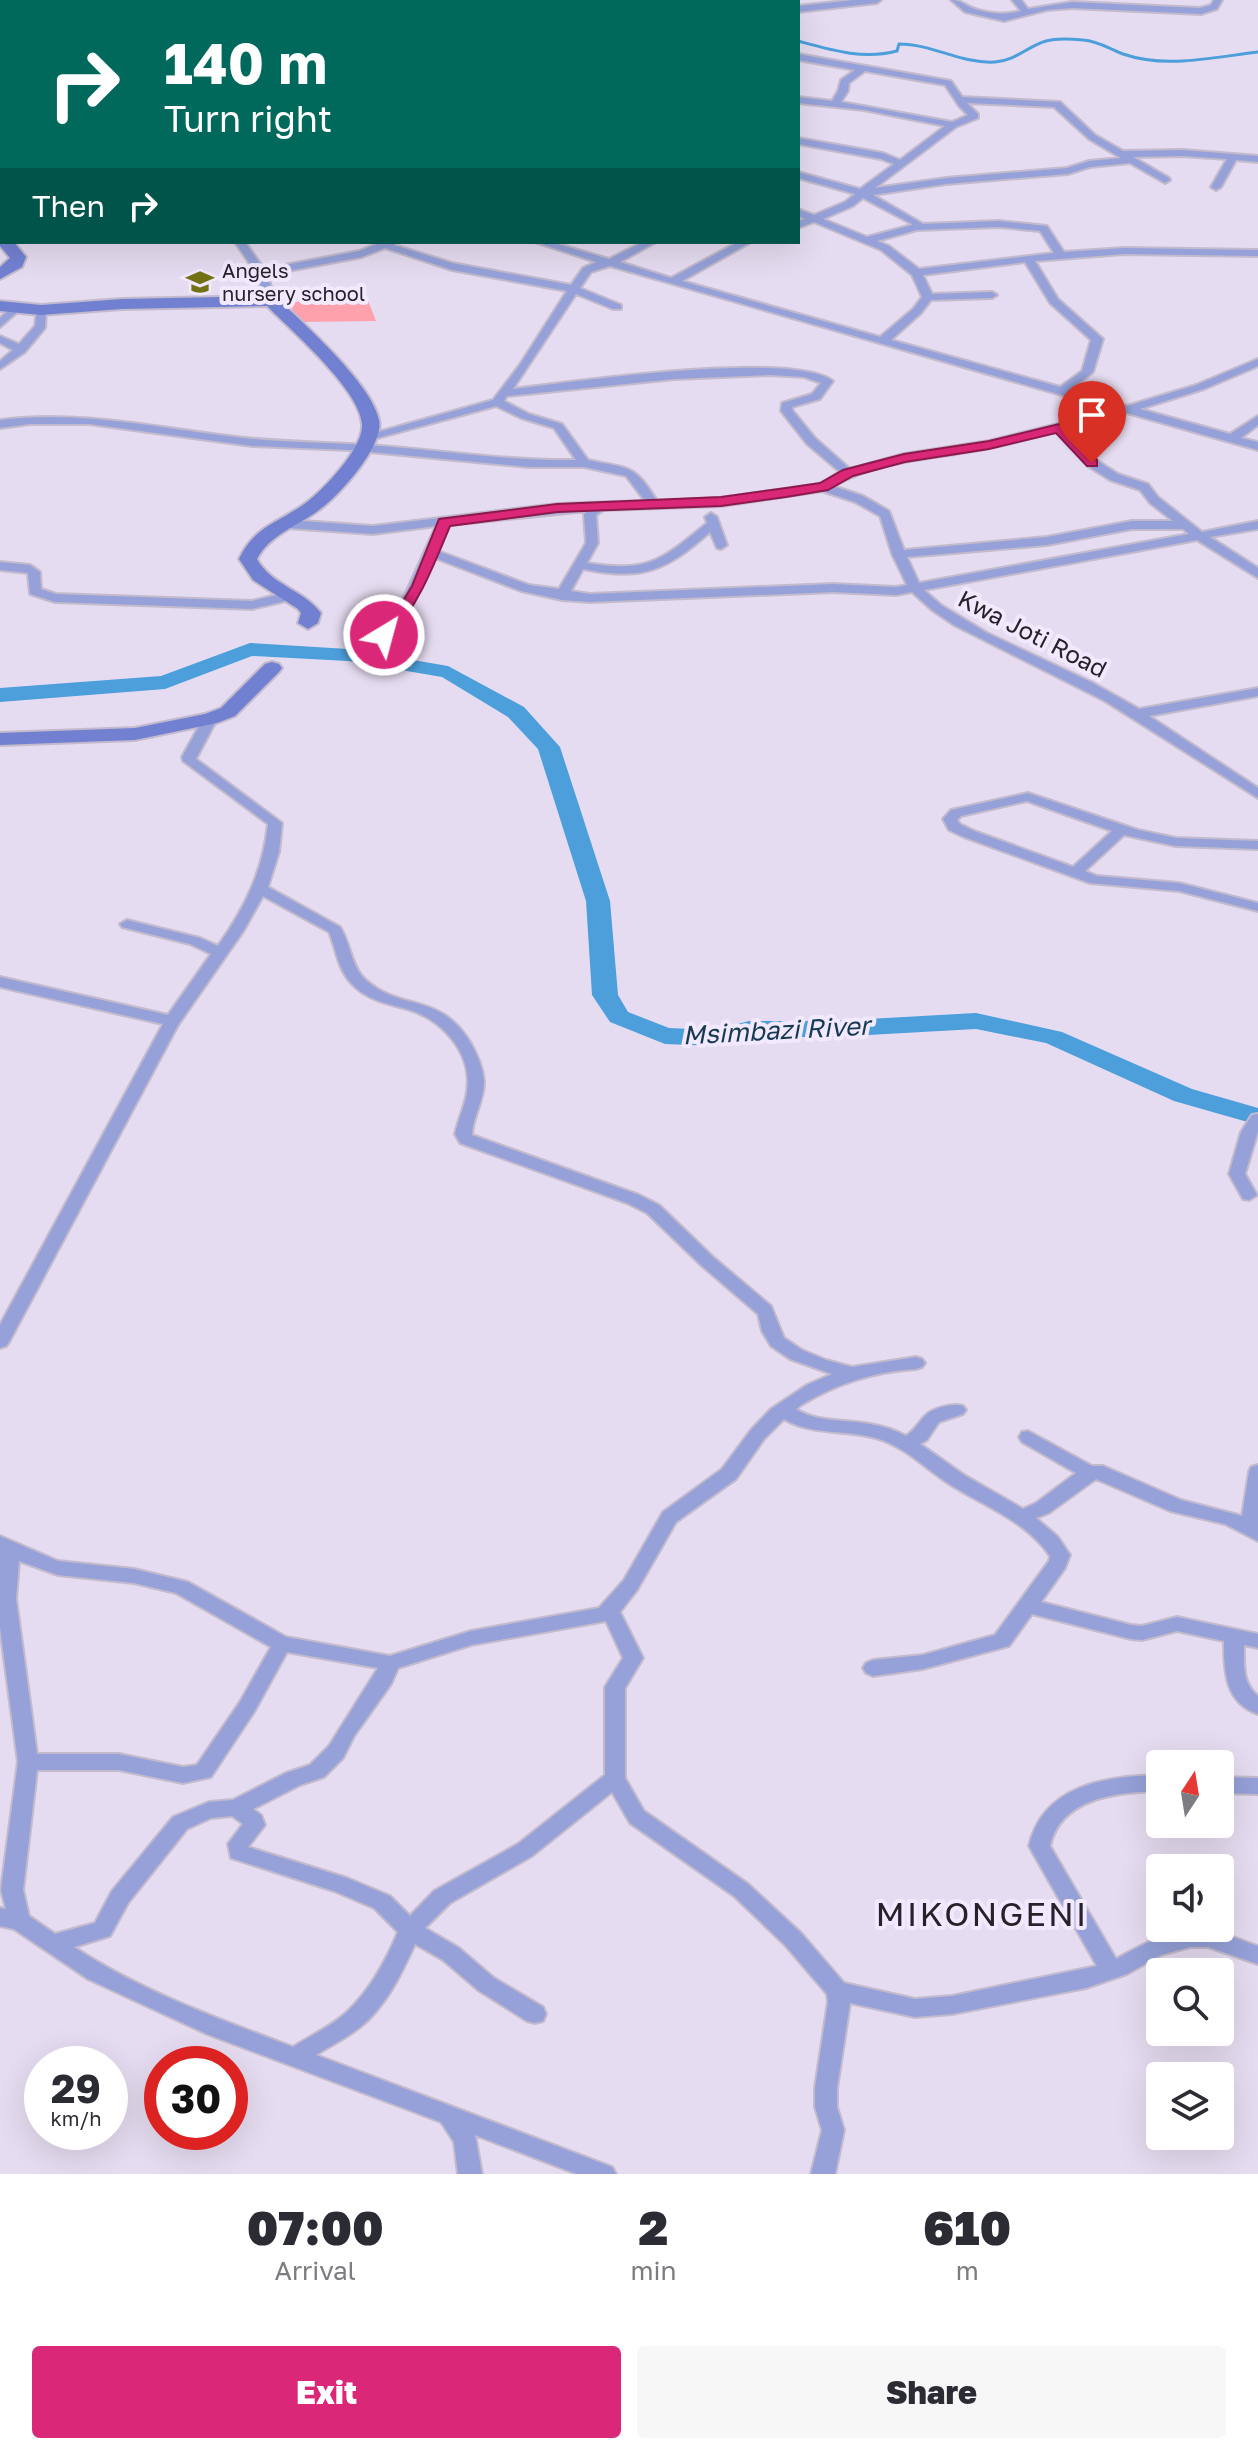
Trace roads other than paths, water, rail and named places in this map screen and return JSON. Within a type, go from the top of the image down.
[{"type":"street","points":[[800,9],[877,0]]},
{"type":"street","points":[[955,0],[968,10],[1004,18],[1054,6],[1081,5],[1194,12],[1214,7],[1218,0]]},
{"type":"street","points":[[1016,0],[1027,13]]},
{"type":"street","points":[[800,57],[948,83],[975,116],[953,125],[849,204],[817,220],[800,224]]},
{"type":"street","points":[[835,103],[843,91],[844,82],[862,69]]},
{"type":"street","points":[[800,100],[835,103],[953,125]]},
{"type":"street","points":[[959,100],[1057,104],[1092,137],[1165,180]]},
{"type":"street","points":[[800,141],[878,155],[900,163]]},
{"type":"street","points":[[862,193],[946,181],[1068,171],[1144,152],[1258,159]]},
{"type":"street","points":[[1216,187],[1233,157]]},
{"type":"street","points":[[800,176],[862,193],[915,221],[917,227]]},
{"type":"street","points":[[800,213],[885,248],[917,273],[928,297]]},
{"type":"street","points":[[865,241],[917,227],[1007,224],[1043,228],[1061,255]]},
{"type":"street","points":[[0,274],[16,264],[18,257],[6,244]]},
{"type":"street","points":[[241,244],[261,273],[271,301],[338,367],[371,421],[368,442],[335,485],[315,505],[256,542],[248,559],[251,569],[306,605],[311,613],[308,623]]},
{"type":"street","points":[[261,273],[362,254],[388,244],[413,258],[451,268],[575,290],[617,307]]},
{"type":"street","points":[[549,244],[671,282],[1258,446]]},
{"type":"street","points":[[502,397],[591,267],[610,263],[647,244]]},
{"type":"street","points":[[671,282],[742,244]]},
{"type":"street","points":[[917,273],[1061,255],[1124,251],[1258,253]]},
{"type":"street","points":[[1029,259],[1054,301],[1096,336],[1087,372],[1062,391]]},
{"type":"street","points":[[883,341],[928,297],[992,295]]},
{"type":"street","points":[[0,324],[8,307],[41,310],[122,304],[271,301]]},
{"type":"street","points":[[0,366],[21,349],[41,326],[41,310]]},
{"type":"street","points":[[0,339],[21,349]]},
{"type":"street","points":[[288,524],[373,530],[557,508],[703,502],[823,487],[848,473],[904,458],[989,445],[1126,410],[1200,387],[1258,362]]},
{"type":"street","points":[[368,442],[502,397],[625,379],[761,371],[821,377],[827,381],[820,397],[789,404],[787,411],[811,441],[848,473]]},
{"type":"street","points":[[502,397],[525,416],[558,426],[584,463]]},
{"type":"street","points":[[0,424],[36,418],[78,418],[237,441],[368,442],[514,464],[584,463],[633,472],[652,503]]},
{"type":"street","points":[[1231,439],[1258,420]]},
{"type":"street","points":[[1059,428],[1083,457],[1108,474],[1144,487],[1184,525],[1258,574]]},
{"type":"street","name":"Kwa Joti Road","points":[[823,487],[871,505],[885,514],[898,554],[915,589],[946,614],[1112,699],[1258,794]]},
{"type":"street","points":[[703,502],[721,545]]},
{"type":"street","points":[[562,596],[594,536],[590,514],[599,507]]},
{"type":"street","points":[[384,635],[403,613],[444,522]]},
{"type":"street","points":[[580,565],[622,569],[657,565],[669,560],[714,523]]},
{"type":"street","points":[[898,554],[1047,541],[1132,525],[1184,525]]},
{"type":"street","points":[[432,553],[493,578],[562,596],[611,598],[686,592],[915,589],[1013,568],[1258,525]]},
{"type":"street","points":[[0,566],[30,569],[34,572],[35,591],[55,598],[252,605],[289,596]]},
{"type":"street","points":[[0,739],[135,734],[210,719],[228,712],[272,668]]},
{"type":"street","points":[[1135,714],[1258,692]]},
{"type":"street","points":[[0,1342],[172,1021],[239,927],[260,889],[275,823],[190,761],[189,757],[210,719]]},
{"type":"street","points":[[1258,845],[1176,842],[1120,831],[1028,797],[956,813],[950,819],[954,827],[969,834],[1109,883],[1179,887],[1258,907]]},
{"type":"street","points":[[1075,873],[1120,831]]},
{"type":"street","points":[[260,889],[332,927],[356,981],[402,1004],[430,1011],[444,1018],[454,1029],[474,1066],[475,1091],[463,1134],[466,1139],[653,1209],[707,1261],[765,1310],[771,1333],[777,1342],[797,1355],[851,1373]]},
{"type":"street","points":[[127,924],[195,941],[219,952]]},
{"type":"street","points":[[0,982],[172,1021]]},
{"type":"street","points":[[1249,1195],[1237,1174],[1249,1132],[1258,1119]]},
{"type":"street","points":[[604,2174],[215,2027],[96,1973],[54,1943],[10,1919],[15,1847],[28,1762],[18,1707],[6,1599],[5,1546],[58,1568],[134,1576],[181,1587],[282,1644],[390,1663],[471,1638],[580,1621],[610,1610],[633,1579],[663,1525],[683,1504],[730,1474],[754,1438],[774,1417],[817,1387],[851,1373],[874,1366],[916,1363]]},
{"type":"street","points":[[786,1410],[798,1420],[864,1428],[909,1443],[958,1481],[1021,1516],[1060,1555],[1058,1563],[1002,1641],[923,1662],[873,1668]]},
{"type":"street","points":[[909,1443],[924,1432],[933,1418],[957,1410]]},
{"type":"street","points":[[1028,1437],[1090,1473],[1104,1473],[1177,1506],[1230,1518],[1254,1531],[1258,1472]]},
{"type":"street","points":[[1021,1516],[1034,1514],[1051,1505],[1090,1473]]},
{"type":"street","points":[[1029,1606],[1131,1632],[1142,1633],[1177,1624],[1258,1641]]},
{"type":"street","points":[[610,1610],[633,1658],[615,1687],[615,1778],[642,1823],[741,1890],[793,1939],[837,1991],[839,2002],[826,2088],[826,2107],[833,2130],[823,2174]]},
{"type":"street","points":[[1234,1635],[1237,1688],[1241,1697],[1258,1706]]},
{"type":"street","points":[[28,1762],[111,1761],[152,1766],[186,1777],[198,1775],[204,1771],[247,1707],[282,1644]]},
{"type":"street","points":[[54,1943],[102,1930],[120,1897],[180,1823],[209,1810],[236,1808],[293,1779],[310,1776],[327,1764],[384,1679],[390,1663]]},
{"type":"street","points":[[297,2056],[339,2031],[361,2011],[396,1962],[410,1930],[442,1897],[525,1850],[615,1778]]},
{"type":"street","points":[[1111,1971],[1039,1846],[1039,1836],[1060,1811],[1084,1794],[1124,1783],[1146,1783]]},
{"type":"street","points":[[1234,1785],[1258,1786]]},
{"type":"street","points":[[236,1808],[255,1825],[238,1844],[238,1852],[340,1884],[382,1902],[410,1930],[440,1946],[486,1984],[535,2014]]},
{"type":"street","points":[[837,1991],[915,2008],[952,2005],[1111,1971],[1155,1948],[1190,1938],[1208,1938],[1258,1955]]},
{"type":"street","points":[[449,2116],[465,2139],[470,2174]]},
{"type":"waterway","points":[[800,41],[859,54],[884,54],[897,51],[899,44],[911,45],[983,62],[1002,61],[1039,43],[1059,39],[1089,41],[1123,54],[1156,61],[1258,52]]},
{"type":"waterway","name":"Msimbazi River","points":[[0,695],[165,682],[250,649],[348,655],[448,672],[516,712],[549,747],[598,901],[605,995],[619,1017],[665,1036],[716,1038],[749,1029],[832,1029],[976,1021],[1053,1037],[1183,1095],[1258,1117]]},
{"type":"place","name":"Angels nursery school","points":[[200,282]]},
{"type":"district","name":"MIKONGENI","points":[[982,1913]]}]
